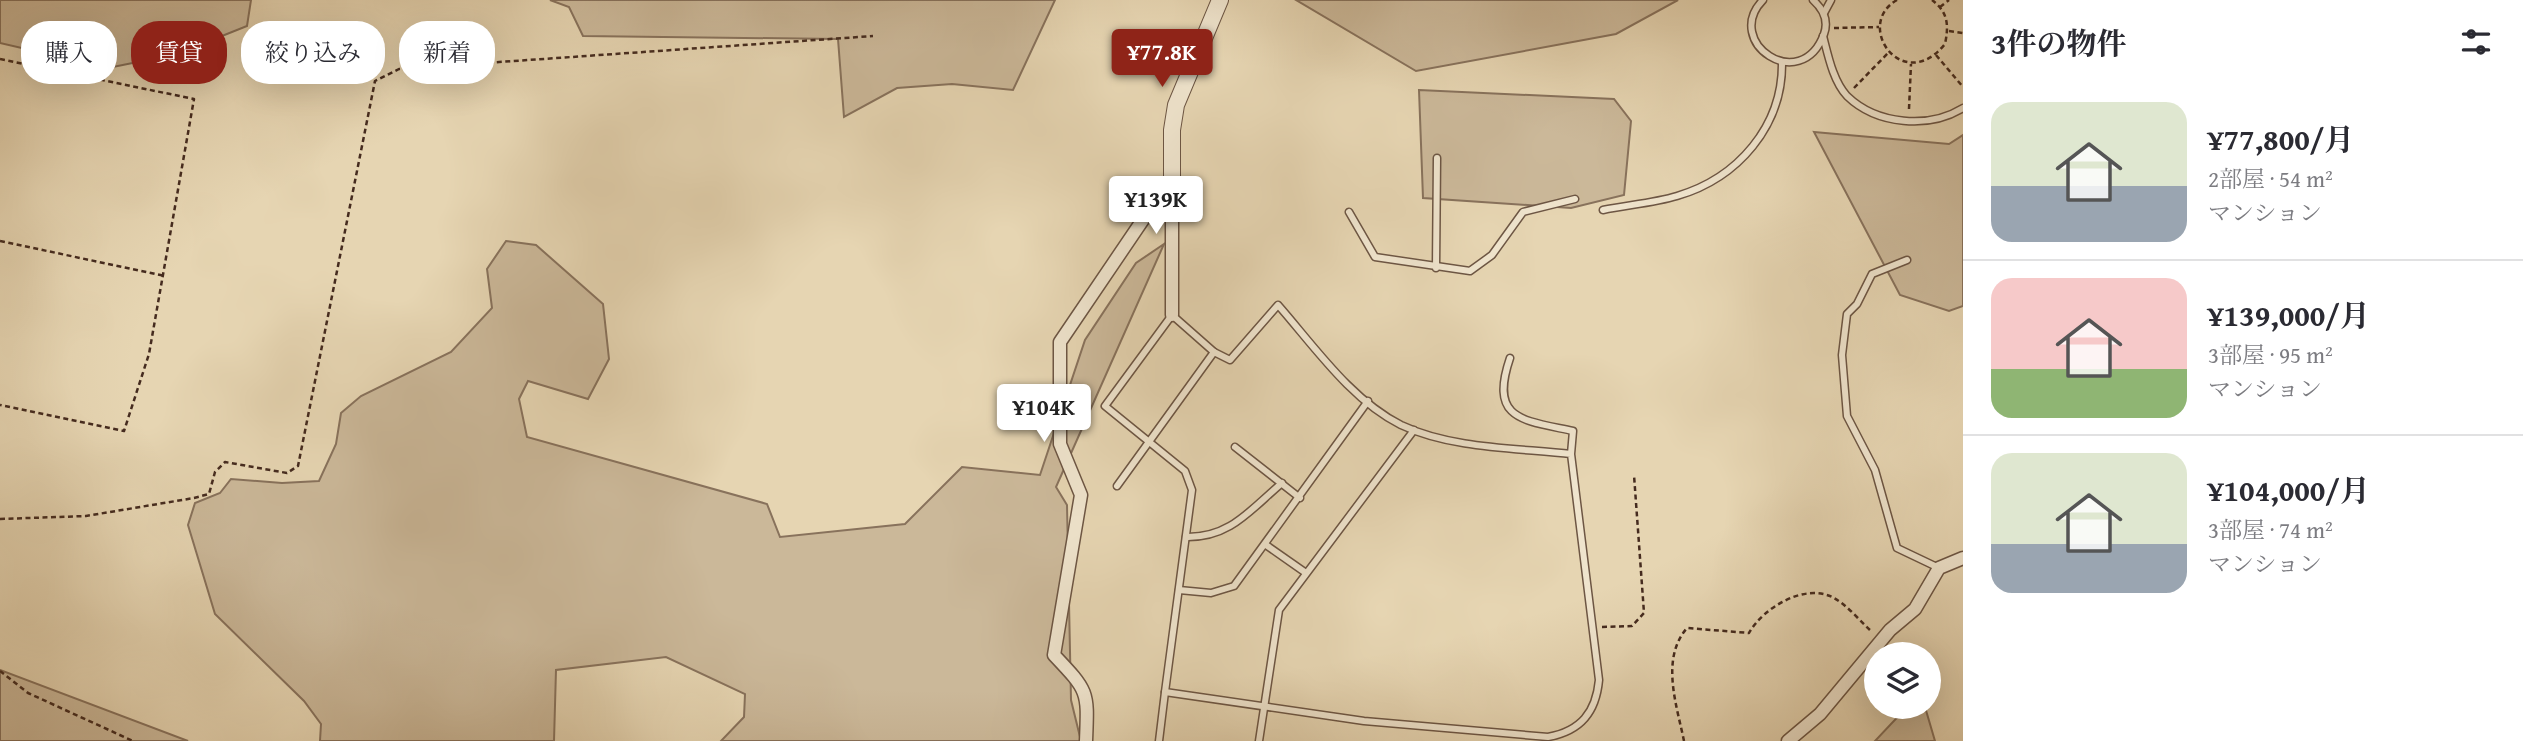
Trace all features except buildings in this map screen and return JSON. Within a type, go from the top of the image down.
[{"type":"street","points":[[1172,315],[1172,130],[1176,105],[1220,0]]},
{"type":"street","points":[[1086,741],[1088,703],[1082,685],[1054,655],[1081,495],[1060,444],[1060,342],[1159,196],[1172,192]]},
{"type":"street","points":[[1788,741],[1828,706],[1881,640],[1915,609],[1939,568],[1963,558]]},
{"type":"lane","points":[[1763,0],[1752,19],[1752,33],[1758,47],[1768,57],[1782,62],[1796,62],[1809,56],[1823,36],[1826,28],[1824,12],[1814,0]]},
{"type":"lane","points":[[1824,12],[1830,0]]},
{"type":"lane","points":[[1823,36],[1831,66],[1846,95],[1878,116],[1909,122],[1946,119],[1963,108]]},
{"type":"lane","points":[[1603,210],[1677,196],[1711,182],[1745,157],[1774,114],[1782,87],[1782,62]]},
{"type":"lane","points":[[1436,268],[1437,158]]},
{"type":"lane","points":[[1349,212],[1375,257],[1436,268],[1475,270],[1492,255],[1523,212],[1574,199]]},
{"type":"lane","points":[[1907,260],[1872,274],[1857,304],[1847,314],[1842,355],[1847,416],[1875,470],[1897,548],[1939,568]]},
{"type":"lane","points":[[1159,741],[1180,590],[1190,481],[1185,471],[1105,406],[1172,315],[1223,359],[1235,357],[1278,305],[1353,390],[1400,424],[1414,430],[1473,443],[1572,454]]},
{"type":"lane","points":[[1116,486],[1214,352]]},
{"type":"lane","points":[[1165,692],[1364,721],[1548,737],[1563,734],[1589,716],[1597,701],[1599,680],[1572,454],[1573,431],[1535,423],[1510,411],[1502,396],[1503,379],[1510,358]]},
{"type":"lane","points":[[1180,590],[1211,593],[1234,586],[1368,401]]},
{"type":"lane","points":[[1259,741],[1279,610],[1414,430]]},
{"type":"lane","points":[[1236,447],[1300,498]]},
{"type":"lane","points":[[1186,537],[1208,537],[1227,529],[1282,483]]},
{"type":"lane","points":[[1266,545],[1306,573]]},
{"type":"path","points":[[1887,0],[1891,4]]},
{"type":"path","points":[[1896,0],[1879,27],[1888,52],[1911,64],[1926,62],[1945,44],[1948,31],[1946,18],[1940,6],[1932,0]]},
{"type":"path","points":[[1940,6],[1949,0]]},
{"type":"path","points":[[1826,28],[1879,27]]},
{"type":"path","points":[[1948,31],[1963,33]]},
{"type":"path","points":[[0,519],[86,516],[194,498],[209,494],[215,472],[225,462],[287,473],[298,466],[375,81],[399,69],[873,36]]},
{"type":"path","points":[[1846,95],[1888,52]]},
{"type":"path","points":[[1936,55],[1963,87]]},
{"type":"path","points":[[0,60],[194,99],[165,276],[149,354],[124,430],[0,405]]},
{"type":"path","points":[[1909,122],[1911,64]]},
{"type":"path","points":[[0,241],[165,276]]},
{"type":"path","points":[[1594,628],[1632,626],[1644,613],[1634,475]]},
{"type":"path","points":[[1684,741],[1671,676],[1682,634],[1687,628],[1749,633],[1755,622],[1774,604],[1795,597],[1831,596],[1881,640]]},
{"type":"path","points":[[0,671],[28,693],[133,741]]},
{"type":"shaded area","points":[[0,0],[251,0],[248,21],[241,21],[241,28],[227,34],[227,21],[131,21],[131,63],[117,66],[117,21],[21,21],[21,48],[0,43]]},
{"type":"shaded area","points":[[550,0],[1055,0],[1013,90],[952,84],[897,88],[844,117],[838,39],[583,36],[569,7]]},
{"type":"shaded area","points":[[1296,0],[1678,0],[1616,34],[1416,71]]},
{"type":"shaded area","points":[[1419,90],[1614,99],[1631,121],[1624,195],[1571,208],[1423,198]]},
{"type":"shaded area","points":[[1814,132],[1949,144],[1963,135],[1963,306],[1949,311],[1900,295]]},
{"type":"shaded area","points":[[506,241],[536,245],[603,304],[609,359],[588,399],[528,381],[519,399],[527,437],[767,504],[780,537],[905,524],[962,467],[1040,475],[1085,340],[1136,263],[1164,244],[1056,487],[1067,505],[1071,700],[1081,741],[721,741],[744,717],[745,694],[666,657],[556,670],[554,741],[320,741],[321,724],[304,701],[215,614],[188,525],[195,503],[220,493],[231,479],[282,483],[319,481],[336,444],[341,413],[361,396],[451,352],[492,308],[487,269]]},
{"type":"shaded area","points":[[0,670],[188,741],[0,741]]},
{"type":"shaded area","points":[[1896,719],[1929,719],[1935,741],[1875,741]]}]
